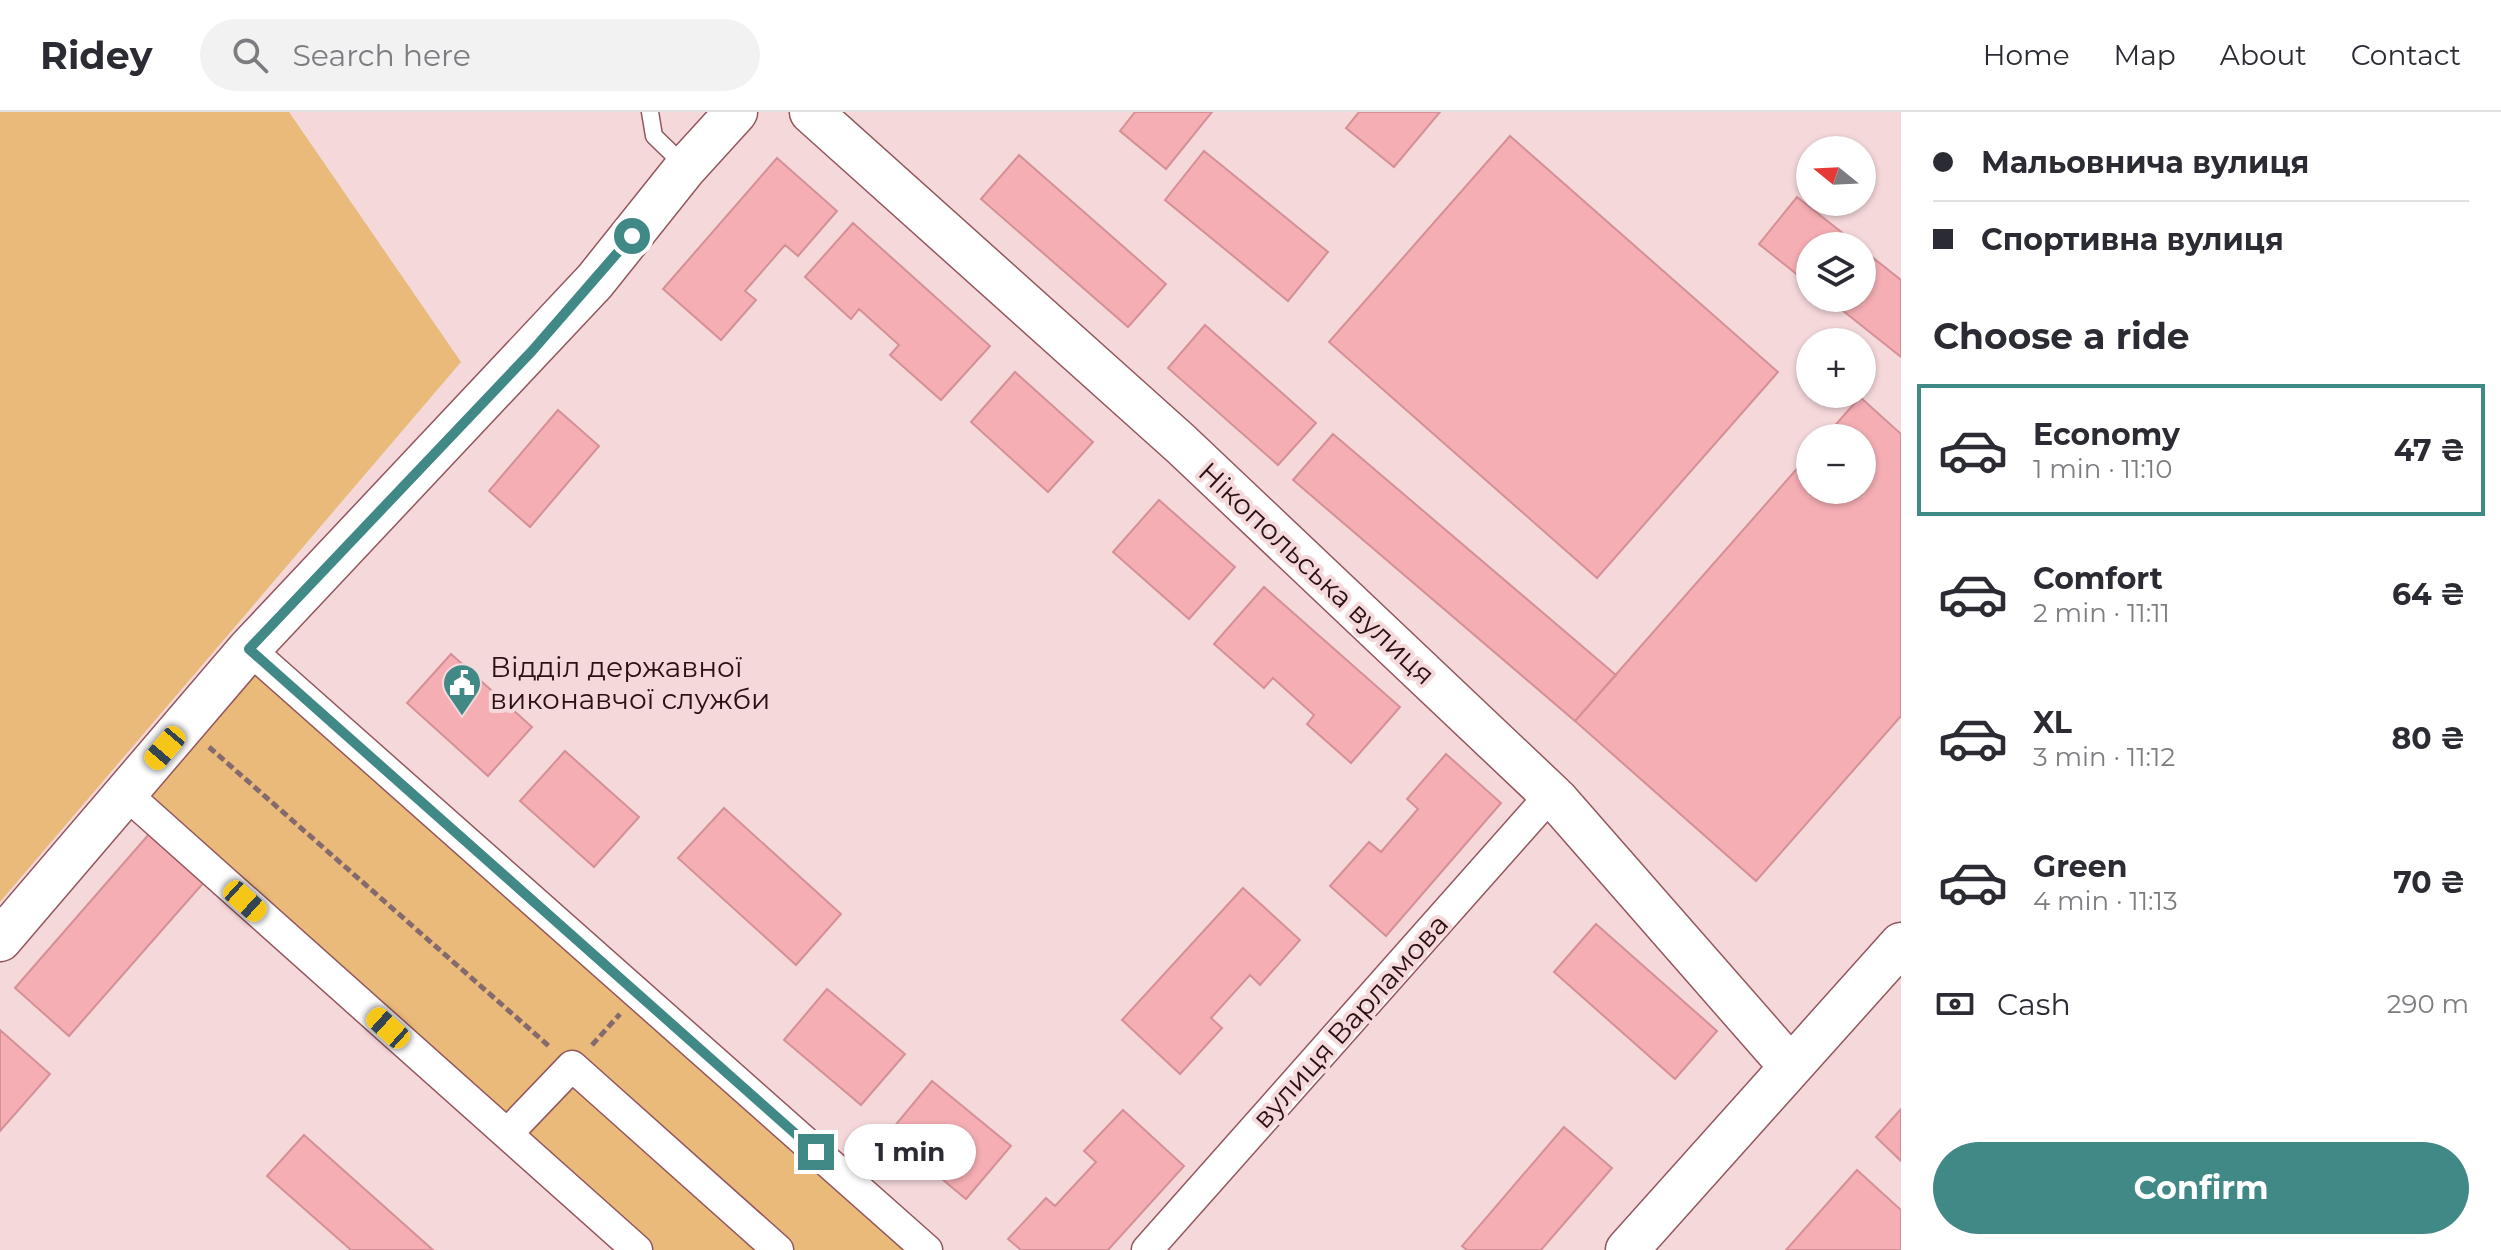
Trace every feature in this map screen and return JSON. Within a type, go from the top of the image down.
[{"type":"street","points":[[0,940],[249,649],[595,281],[686,167],[736,112]]},
{"type":"street","name":"Нікопольська вулиця","points":[[811,112],[1181,444],[1557,800],[1790,1066]]},
{"type":"street","points":[[249,649],[927,1250]]},
{"type":"street","points":[[126,794],[637,1250]]},
{"type":"street","name":"вулиця Варламова","points":[[1147,1250],[1546,800],[1557,800]]},
{"type":"street","points":[[1627,1250],[1901,944]]},
{"type":"street","points":[[507,1134],[572,1066],[778,1250]]},
{"type":"lane","points":[[650,112],[654,136],[686,167]]},
{"type":"path","points":[[184,725],[572,1066],[639,995]]},
{"type":"shaded area","points":[[0,112],[289,112],[461,362],[0,902]]},
{"type":"shaded area","points":[[249,665],[906,1250],[654,1250],[146,790]]},
{"type":"building","points":[[1135,112],[1212,112],[1166,169],[1120,131]]},
{"type":"building","points":[[1359,112],[1440,112],[1394,167],[1346,128]]},
{"type":"building","points":[[1510,136],[1778,372],[1597,578],[1329,342]]},
{"type":"building","points":[[1204,151],[1328,252],[1288,301],[1165,200]]},
{"type":"building","points":[[1019,155],[1166,284],[1128,327],[981,199]]},
{"type":"building","points":[[777,158],[837,211],[798,256],[785,245],[745,291],[756,300],[721,340],[663,289]]},
{"type":"building","points":[[1796,198],[1796,216],[1821,216],[1841,232],[1796,232],[1796,274],[1759,244]]},
{"type":"building","points":[[853,223],[990,346],[941,400],[890,355],[899,345],[859,309],[851,319],[805,277]]},
{"type":"building","points":[[1876,260],[1901,280],[1901,357],[1876,337],[1876,328],[1865,328],[1845,312],[1876,312]]},
{"type":"building","points":[[1205,325],[1316,423],[1278,465],[1168,368]]},
{"type":"building","points":[[1015,372],[1093,442],[1048,492],[971,422]]},
{"type":"building","points":[[1850,408],[1872,408],[1901,434],[1901,716],[1756,881],[1575,721],[1796,470],[1796,504],[1876,504],[1876,424],[1836,424]]},
{"type":"building","points":[[558,410],[599,446],[530,527],[489,491]]},
{"type":"building","points":[[1333,434],[1616,675],[1575,721],[1293,480]]},
{"type":"building","points":[[1159,500],[1235,567],[1189,619],[1113,552]]},
{"type":"building","points":[[1264,587],[1400,707],[1351,763],[1307,724],[1314,715],[1273,678],[1264,688],[1214,644]]},
{"type":"building","points":[[451,654],[532,727],[488,776],[407,703]]},
{"type":"building","points":[[565,751],[639,817],[594,867],[520,801]]},
{"type":"building","points":[[1446,754],[1501,803],[1386,936],[1330,886],[1369,842],[1381,852],[1418,809],[1407,799]]},
{"type":"building","points":[[724,808],[841,914],[796,965],[678,858]]},
{"type":"building","points":[[150,833],[205,881],[69,1036],[15,988]]},
{"type":"building","points":[[1243,888],[1300,940],[1260,985],[1250,975],[1211,1018],[1222,1028],[1180,1074],[1122,1020]]},
{"type":"building","points":[[1596,924],[1717,1031],[1675,1079],[1554,972]]},
{"type":"building","points":[[827,989],[905,1054],[861,1105],[784,1040]]},
{"type":"building","points":[[0,1030],[50,1074],[0,1131]]},
{"type":"building","points":[[932,1081],[1011,1146],[966,1199],[888,1134]]},
{"type":"building","points":[[1901,1109],[1901,1161],[1876,1137]]},
{"type":"building","points":[[1123,1110],[1184,1166],[1108,1250],[1021,1250],[1008,1239],[1046,1198],[1055,1206],[1096,1162],[1084,1151]]},
{"type":"building","points":[[1564,1127],[1612,1168],[1541,1250],[1467,1250],[1462,1246]]},
{"type":"building","points":[[304,1135],[433,1250],[351,1250],[267,1176]]},
{"type":"building","points":[[1857,1170],[1901,1210],[1901,1250],[1786,1250]]},
{"type":"place","name":"Відділ державної виконавчої служби","points":[[462,717]]},
{"type":"route","points":[[632,236],[532,351],[249,649],[816,1152]]}]
